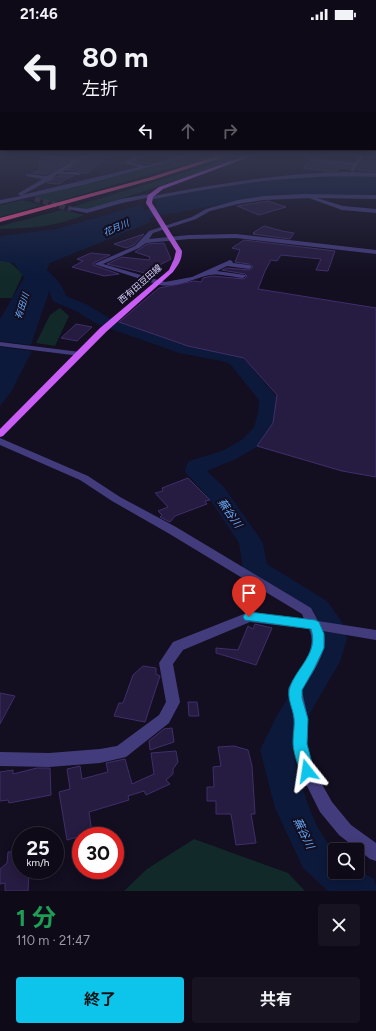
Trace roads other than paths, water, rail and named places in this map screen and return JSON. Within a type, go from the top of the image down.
[{"type":"highway","points":[[0,216],[77,195]]},
{"type":"highway","points":[[0,220],[90,195]]},
{"type":"main road","points":[[149,199],[152,195]]},
{"type":"main road","name":"西有田豆田線","points":[[0,434],[103,330],[171,271],[179,258],[179,251],[149,199]]},
{"type":"street","points":[[0,202],[30,195]]},
{"type":"street","points":[[71,210],[87,211],[121,200],[149,199],[167,195]]},
{"type":"street","points":[[303,196],[342,208],[376,211]]},
{"type":"street","points":[[249,267],[227,263],[208,272],[165,285],[97,264],[137,247],[144,242],[151,232],[194,218],[208,210],[238,202],[264,198],[303,196],[376,197]]},
{"type":"street","points":[[23,197],[35,199]]},
{"type":"street","points":[[144,242],[236,236],[376,252]]},
{"type":"street","points":[[208,272],[243,276]]},
{"type":"street","points":[[0,344],[80,354]]},
{"type":"street","points":[[0,441],[84,478],[116,499],[172,530],[307,611],[318,625],[318,648],[310,666],[295,689],[300,714],[300,744],[307,771],[326,807],[345,830],[376,853]]},
{"type":"street","points":[[0,759],[49,760],[100,756],[120,752],[164,719],[173,702],[166,663],[178,646],[249,617],[318,625],[376,635]]},
{"type":"water","points":[[170,195],[272,195],[162,215],[157,208],[155,199]]},
{"type":"water","name":"有田川","points":[[141,205],[151,222],[50,263],[47,269],[49,292],[31,345],[0,341],[0,319],[24,278],[14,263],[0,261],[0,236],[56,229]]},
{"type":"water","points":[[0,347],[32,351],[11,392],[0,406]]},
{"type":"waterway","name":"花月川","points":[[121,226],[153,212],[185,202]]},
{"type":"waterway","name":"蕪谷川","points":[[0,251],[36,269],[45,276],[57,291],[59,299],[82,308],[103,321],[185,349],[225,356],[236,360],[268,399],[268,413],[263,429],[250,443],[229,455],[197,466],[196,472],[216,492],[251,543],[255,568],[318,608],[329,622],[333,639],[326,662],[288,724],[276,750],[292,808],[315,856],[351,887],[360,891]]},
{"type":"tunnel","points":[[35,199],[71,209]]}]
